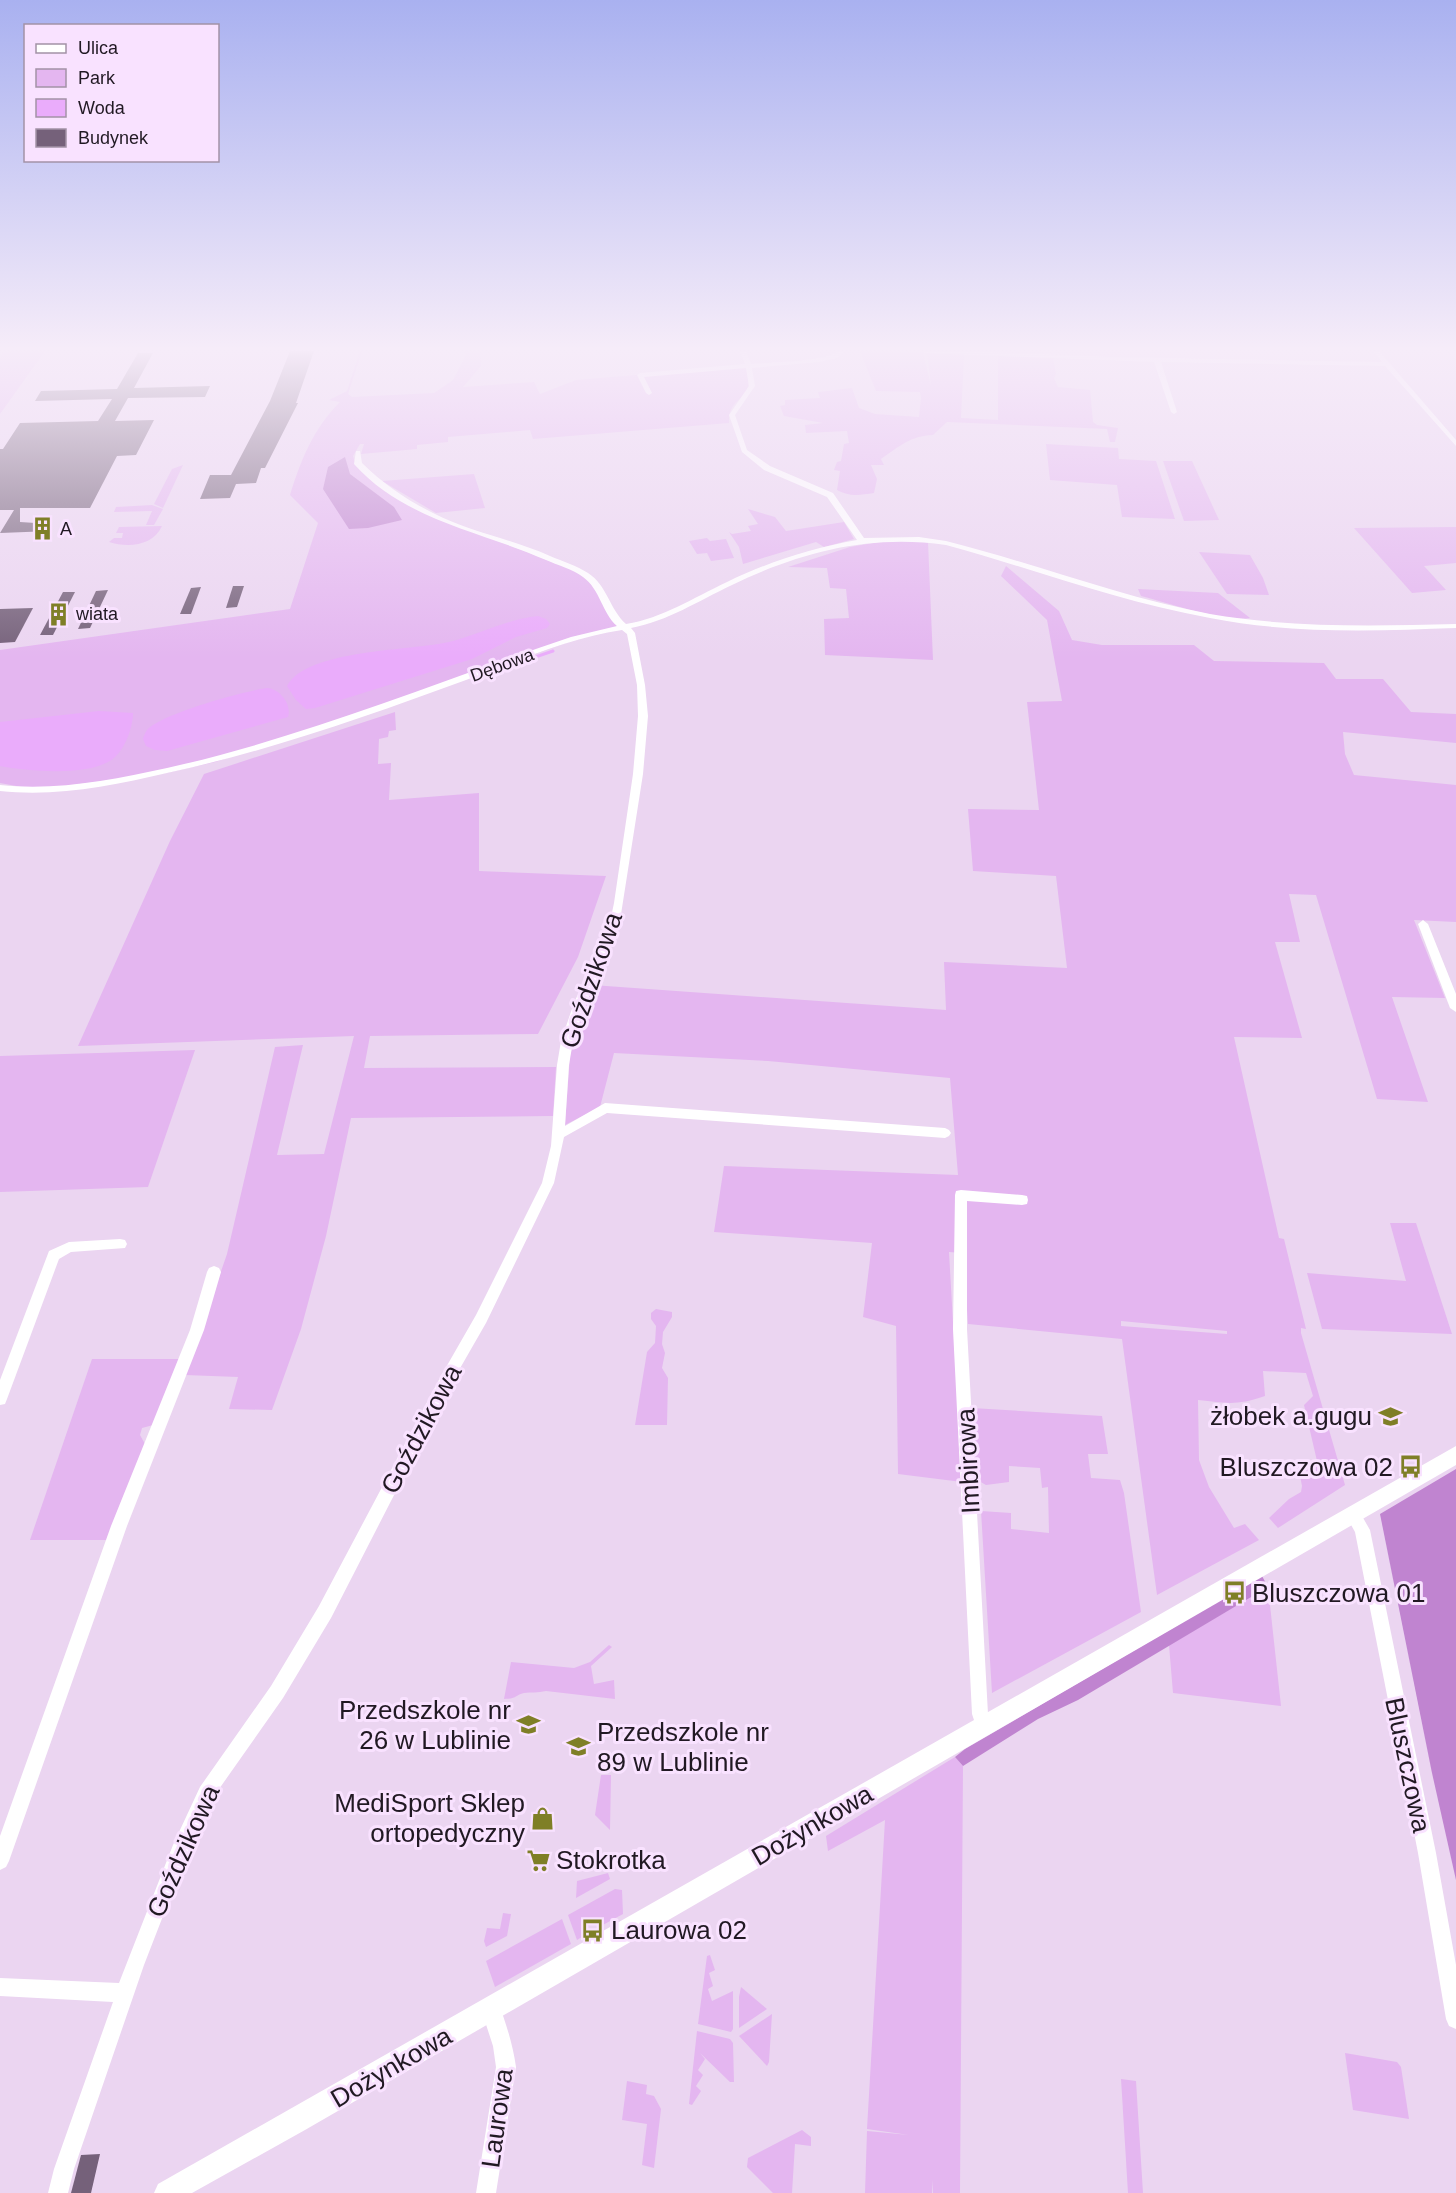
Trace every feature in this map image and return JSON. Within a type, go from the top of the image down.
[{"type":"street","name":"Goździkowa","points":[[58,2193],[64,2169],[125,1993],[182,1845],[206,1793],[277,1692],[325,1612],[446,1380],[481,1318],[532,1216],[550,1174],[558,1134],[567,1041],[580,1003],[614,927],[636,783],[643,716],[641,685],[631,633],[616,620],[595,583],[586,575],[524,547],[431,515],[372,478],[358,464],[358,453]]},
{"type":"street","points":[[748,453],[767,468],[830,495],[862,541]]},
{"type":"street","name":"Dębowa","points":[[0,788],[33,790],[78,787],[218,759],[320,730],[581,637],[659,618],[770,567],[862,541],[895,537],[919,538],[954,545],[1169,607],[1245,622],[1313,628],[1456,626]]},
{"type":"street","points":[[1423,924],[1456,1008]]},
{"type":"street","points":[[558,1134],[605,1108],[945,1133]]},
{"type":"street","name":"Imbirowa","points":[[984,1726],[980,1714],[960,1329],[961,1195],[1022,1200]]},
{"type":"street","points":[[0,1399],[54,1255],[69,1247],[120,1245]]},
{"type":"street","points":[[0,1862],[118,1526],[197,1330],[214,1272]]},
{"type":"street","name":"Dożynkowa","points":[[167,2193],[1456,1455]]},
{"type":"street","name":"Bluszczowa","points":[[1353,1514],[1362,1530],[1427,1853],[1456,2019]]},
{"type":"street","points":[[0,1987],[125,1993]]},
{"type":"street","name":"Laurowa","points":[[486,2193],[506,2067],[503,2046],[491,2009]]},
{"type":"green space","points":[[306,453],[355,453],[353,456],[356,466],[431,515],[586,575],[609,606],[617,627],[215,762],[166,773],[57,787],[27,788],[0,783],[0,650],[290,609],[318,523],[290,495]]},
{"type":"green space","points":[[842,453],[889,453],[881,459],[884,465],[871,465],[877,479],[874,493],[855,495],[837,490],[840,471],[834,470],[837,462],[841,461]]},
{"type":"green space","points":[[1047,453],[1118,453],[1119,459],[1156,461],[1175,519],[1122,517],[1117,485],[1050,480]]},
{"type":"green space","points":[[1163,461],[1192,461],[1219,520],[1184,521]]},
{"type":"green space","points":[[183,465],[163,508],[154,504],[172,469]]},
{"type":"green space","points":[[474,474],[485,508],[436,513],[382,481]]},
{"type":"green space","points":[[152,505],[163,509],[154,525],[146,525],[152,511],[114,512],[116,507]]},
{"type":"green space","points":[[748,509],[775,517],[786,531],[844,522],[854,539],[824,547],[816,542],[743,564],[739,547],[729,532],[732,534],[751,531],[748,526],[758,524]]},
{"type":"green space","points":[[162,526],[153,538],[139,544],[124,545],[109,542],[114,538],[122,538],[123,533],[116,533],[119,527]]},
{"type":"green space","points":[[1456,527],[1456,563],[1424,566],[1446,590],[1412,593],[1354,528]]},
{"type":"green space","points":[[707,538],[710,541],[726,539],[734,558],[711,561],[707,553],[697,554],[689,541]]},
{"type":"green space","points":[[890,540],[928,542],[933,660],[825,655],[824,619],[849,618],[846,589],[830,588],[827,568],[788,567],[850,547]]},
{"type":"green space","points":[[1199,552],[1250,555],[1263,578],[1269,595],[1227,594]]},
{"type":"green space","points":[[1006,566],[1059,611],[1072,640],[1102,645],[1194,645],[1214,661],[1324,663],[1336,679],[1383,679],[1411,712],[1456,714],[1456,743],[1343,732],[1345,754],[1354,775],[1456,785],[1456,922],[1414,920],[1445,998],[1392,997],[1428,1102],[1377,1099],[1316,895],[1289,894],[1300,942],[1275,942],[1302,1038],[1234,1037],[1279,1238],[1284,1239],[1306,1329],[1301,1328],[1301,1333],[1345,1485],[1278,1528],[1269,1518],[1289,1499],[1301,1492],[1297,1461],[1317,1461],[1304,1405],[1313,1396],[1306,1373],[1263,1371],[1265,1396],[1255,1399],[1232,1403],[1198,1400],[1199,1460],[1209,1487],[1234,1528],[1245,1524],[1259,1540],[1157,1595],[1122,1339],[968,1324],[963,1253],[949,1252],[962,1482],[898,1474],[896,1326],[863,1317],[872,1243],[714,1232],[724,1166],[958,1175],[950,1078],[768,1061],[614,1053],[600,1107],[565,1125],[570,1055],[592,985],[946,1010],[944,962],[1067,968],[1056,876],[973,871],[968,809],[1039,810],[1027,702],[1062,701],[1047,620],[1001,576]],"holes":[[[1121,1321],[1227,1331],[1227,1334],[1121,1326]]]},
{"type":"green space","points":[[1138,589],[1218,593],[1250,618],[1225,617],[1196,611],[1141,596]]},
{"type":"green space","points":[[395,712],[396,730],[389,731],[388,737],[379,739],[378,764],[391,763],[389,800],[479,793],[479,871],[606,876],[578,957],[538,1034],[370,1036],[364,1068],[556,1067],[553,1116],[351,1118],[326,1236],[301,1329],[272,1410],[229,1409],[238,1377],[185,1375],[227,1254],[275,1047],[303,1045],[277,1155],[324,1154],[354,1036],[78,1046],[170,841],[204,774]]},
{"type":"green space","points":[[195,1050],[148,1187],[0,1192],[0,1056]]},
{"type":"green space","points":[[1390,1223],[1416,1223],[1452,1334],[1322,1329],[1307,1273],[1406,1281]]},
{"type":"green space","points":[[656,1309],[672,1312],[672,1317],[663,1332],[662,1344],[665,1353],[662,1368],[668,1378],[667,1425],[635,1425],[647,1352],[655,1343],[656,1326],[651,1319],[651,1313]]},
{"type":"green space","points":[[92,1359],[181,1359],[157,1424],[142,1428],[140,1435],[145,1444],[109,1540],[30,1540]]},
{"type":"green space","points":[[972,1408],[1102,1416],[1108,1454],[1088,1454],[1091,1478],[1120,1480],[1124,1493],[1141,1612],[992,1693],[981,1511],[1011,1513],[1011,1529],[1049,1533],[1048,1487],[1042,1488],[1040,1468],[1009,1466],[1009,1482],[986,1485],[977,1480]]},
{"type":"green space","points":[[1268,1587],[1281,1706],[1173,1693],[1169,1645]]},
{"type":"green space","points":[[609,1645],[612,1647],[591,1666],[594,1684],[614,1680],[615,1699],[546,1691],[524,1693],[504,1699],[511,1662],[574,1668],[590,1662]]},
{"type":"green space","points":[[955,1757],[963,1766],[960,2193],[933,2193],[933,2180],[932,2193],[865,2193],[867,2131],[909,2135],[867,2129],[885,1820],[828,1851],[826,1836]]},
{"type":"green space","points":[[601,1775],[611,1775],[610,1830],[595,1815]]},
{"type":"green space","points":[[608,1873],[610,1879],[576,1898],[577,1881]]},
{"type":"green space","points":[[615,1889],[622,1890],[623,1914],[601,1926],[598,1920],[583,1929],[585,1935],[577,1940],[568,1915]]},
{"type":"green space","points":[[503,1913],[511,1914],[507,1936],[486,1947],[484,1941],[487,1928],[500,1929]]},
{"type":"green space","points":[[562,1919],[571,1944],[495,1987],[486,1961]]},
{"type":"green space","points":[[710,1955],[715,1970],[709,1973],[713,1986],[708,1989],[712,2001],[733,1991],[733,2029],[731,2032],[698,2024],[707,1956]]},
{"type":"green space","points":[[741,1987],[767,2009],[739,2028],[739,1997]]},
{"type":"green space","points":[[772,2014],[769,2062],[767,2066],[739,2036]]},
{"type":"green space","points":[[697,2031],[730,2039],[733,2043],[734,2082],[730,2082],[700,2053],[705,2059],[698,2070],[703,2075],[696,2086],[701,2091],[692,2105],[689,2104]]},
{"type":"green space","points":[[1345,2053],[1397,2062],[1401,2067],[1409,2119],[1353,2110]]},
{"type":"green space","points":[[1121,2079],[1136,2081],[1143,2193],[1128,2193]]},
{"type":"green space","points":[[627,2081],[647,2085],[646,2094],[654,2096],[661,2109],[654,2168],[642,2165],[647,2124],[622,2120]]},
{"type":"green space","points":[[802,2130],[811,2137],[811,2146],[795,2144],[792,2193],[773,2193],[747,2167],[748,2158]]},
{"type":"shaded area","points":[[345,457],[350,474],[394,507],[402,520],[368,528],[349,529],[323,489],[328,467]]},
{"type":"shaded area","points":[[1456,1469],[1456,1880],[1380,1514]]},
{"type":"shaded area","points":[[1262,1576],[1268,1587],[1078,1700],[1038,1719],[963,1766],[955,1757],[965,1749]]},
{"type":"water","points":[[538,616],[546,619],[550,624],[547,628],[516,637],[472,659],[315,708],[306,709],[296,700],[287,686],[298,674],[315,665],[337,658],[449,642],[515,620]]},
{"type":"water","points":[[267,688],[276,691],[287,702],[288,717],[167,751],[155,750],[146,746],[143,739],[147,730],[168,717],[223,698]]},
{"type":"water","points":[[99,711],[133,713],[123,748],[108,762],[70,771],[39,771],[0,766],[0,722]]},
{"type":"building","points":[[0,453],[137,453],[117,456],[90,508],[20,508],[20,522],[51,524],[51,531],[0,533],[14,510],[0,510]]},
{"type":"building","points":[[242,453],[272,453],[265,468],[261,468],[256,483],[236,484],[230,498],[200,499],[210,475],[231,475]]},
{"type":"building","points":[[233,586],[244,586],[237,607],[226,608]]},
{"type":"building","name":"wiata","points":[[201,587],[191,614],[180,614],[191,588]]},
{"type":"building","name":"wiata","points":[[108,590],[90,628],[78,629],[96,591]]},
{"type":"building","name":"wiata","points":[[63,592],[75,592],[53,635],[40,635]]},
{"type":"building","points":[[33,608],[15,642],[0,643],[0,609]]},
{"type":"building","points":[[100,2154],[91,2193],[71,2193],[81,2155]]},
{"type":"waterway","points":[[482,675],[553,651]]},
{"type":"place","name":"A","points":[[42,529]]},
{"type":"place","name":"wiata","points":[[58,614]]},
{"type":"place","name":"żłobek a.gugu","points":[[1390,1416]]},
{"type":"place","name":"Bluszczowa 02","points":[[1411,1467]]},
{"type":"place","name":"Bluszczowa 01","points":[[1234,1593]]},
{"type":"place","name":"Przedszkole nr 26 w Lublinie","points":[[529,1725]]},
{"type":"place","name":"Przedszkole nr 89 w Lublinie","points":[[579,1747]]},
{"type":"place","name":"MediSport Sklep ortopedyczny","points":[[543,1818]]},
{"type":"place","name":"Stokrotka","points":[[538,1860]]},
{"type":"place","name":"Laurowa 02","points":[[593,1930]]}]
